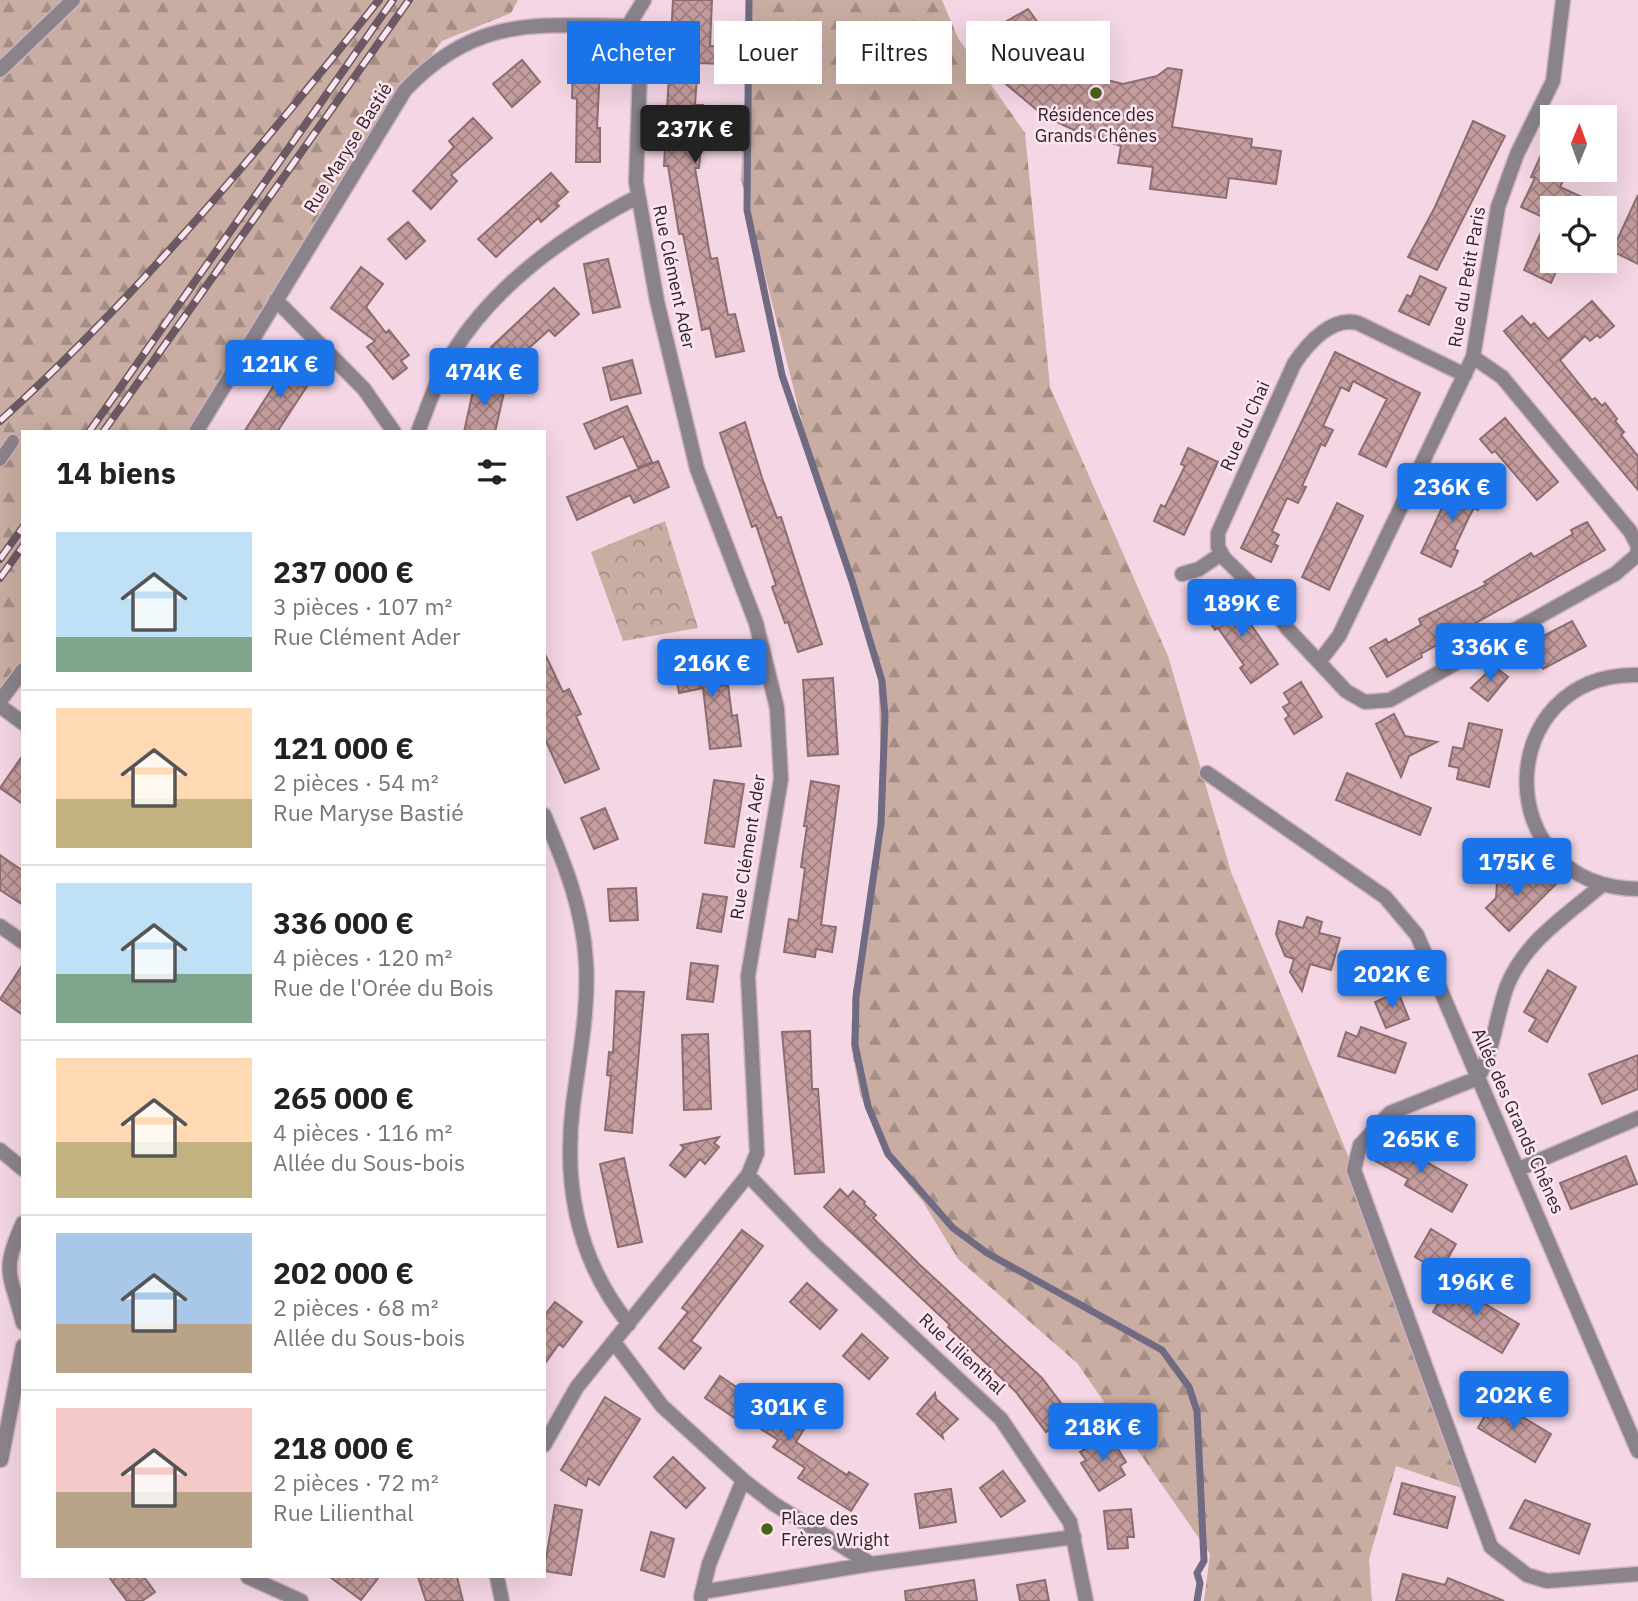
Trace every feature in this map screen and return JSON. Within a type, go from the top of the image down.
[{"type":"street","points":[[0,70],[72,0]]},
{"type":"street","points":[[631,21],[644,0]]},
{"type":"street","name":"Rue du Petit Paris","points":[[1319,662],[1339,636],[1473,357],[1498,207],[1517,154],[1553,80],[1563,0]]},
{"type":"street","name":"Rue Maryse Bastié","points":[[197,430],[405,90],[436,61],[478,38],[514,27],[567,23]]},
{"type":"street","name":"Rue Clément Ader","points":[[546,1441],[577,1387],[748,1175],[757,1153],[748,976],[781,779],[779,731],[770,674],[756,622],[698,470],[657,301],[638,197],[635,163],[639,84]]},
{"type":"street","points":[[419,430],[451,355],[500,295],[581,227],[638,197]]},
{"type":"street","points":[[276,300],[364,388],[393,430]]},
{"type":"street","name":"Rue du Chai","points":[[1221,554],[1217,533],[1294,363],[1331,326],[1344,321],[1358,323],[1465,375]]},
{"type":"street","points":[[1182,574],[1199,569],[1221,554],[1266,599],[1287,628],[1346,691],[1359,700],[1378,703],[1391,700],[1615,574],[1637,555],[1636,542],[1622,521],[1502,377],[1473,357]]},
{"type":"street","points":[[21,673],[0,704],[21,721]]},
{"type":"street","points":[[1638,675],[1604,678],[1569,695],[1543,723],[1528,758],[1526,796],[1538,832],[1551,852],[1569,869],[1602,885],[1638,889]]},
{"type":"street","name":"Allée des Grands Chênes","points":[[1207,773],[1385,897],[1417,935],[1638,1451]]},
{"type":"street","points":[[546,820],[572,884],[586,964],[584,1022],[570,1138],[574,1201],[589,1262],[602,1288],[629,1324]]},
{"type":"street","points":[[1602,885],[1523,956],[1506,988],[1485,1065],[1478,1078],[1390,1113],[1360,1145],[1354,1170],[1491,1547],[1527,1575],[1548,1581],[1638,1574]]},
{"type":"street","points":[[0,926],[21,941]]},
{"type":"street","points":[[1519,1168],[1638,1118]]},
{"type":"street","points":[[0,1150],[21,1167]]},
{"type":"street","name":"Rue Lilienthal","points":[[748,1175],[816,1246],[984,1400],[1015,1437],[1063,1507],[1074,1537],[1086,1601]]},
{"type":"street","points":[[21,1226],[8,1247],[4,1266],[21,1317]]},
{"type":"street","points":[[614,1342],[662,1406],[743,1480],[774,1504],[871,1564]]},
{"type":"street","points":[[1,1460],[21,1356]]},
{"type":"street","points":[[743,1480],[709,1564],[701,1596],[871,1564],[1074,1537]]},
{"type":"street","points":[[250,1578],[301,1601]]},
{"type":"street","points":[[497,1578],[502,1601]]},
{"type":"lane","points":[[0,460],[13,441]]},
{"type":"green space","points":[[0,0],[518,0],[511,13],[442,41],[405,90],[197,430],[21,430],[21,673],[0,701]]},
{"type":"green space","points":[[750,0],[942,0],[951,21],[836,21],[836,84],[952,84],[952,24],[966,49],[966,84],[990,84],[1025,133],[1050,387],[1168,656],[1231,872],[1354,1170],[1473,1492],[1396,1466],[1369,1559],[1372,1601],[1204,1601],[1210,1554],[1077,1363],[958,1259],[923,1202],[885,1156],[860,1094],[851,1046],[853,992],[883,835],[878,667],[819,490],[741,179],[746,84],[822,84],[822,21],[749,21]]},
{"type":"green space","points":[[665,521],[698,628],[623,641],[591,552]]},
{"type":"building","points":[[673,0],[712,0],[710,46],[714,46],[714,64],[700,63],[700,21],[672,21]]},
{"type":"building","name":"Résidence des Grands Chênes","points":[[1028,9],[1037,21],[1007,21]]},
{"type":"building","points":[[522,60],[540,82],[512,107],[493,84]]},
{"type":"building","name":"Résidence des Grands Chênes","points":[[1168,68],[1182,70],[1172,127],[1252,139],[1251,147],[1281,151],[1276,184],[1229,178],[1226,198],[1150,189],[1153,167],[1118,163],[1121,146],[1076,131],[1044,116],[1006,84],[1110,84],[1110,81],[1123,84],[1157,76]]},
{"type":"building","points":[[572,84],[599,84],[597,128],[600,128],[600,162],[576,162],[577,99],[572,98]]},
{"type":"building","points":[[668,84],[696,84],[695,105],[703,105],[699,168],[695,168],[711,259],[717,258],[728,315],[735,314],[744,351],[716,357],[710,328],[702,330],[683,234],[679,234],[668,166],[664,166]]},
{"type":"building","points":[[473,118],[492,138],[451,175],[457,181],[431,209],[413,191],[454,147],[449,141]]},
{"type":"building","points":[[1473,121],[1505,136],[1437,270],[1408,257],[1435,207]]},
{"type":"building","points":[[1540,157],[1540,182],[1562,182],[1560,187],[1580,196],[1540,196],[1540,216],[1521,207],[1535,178],[1531,177]]},
{"type":"building","points":[[551,173],[568,192],[556,203],[559,206],[541,222],[538,218],[496,257],[478,239]]},
{"type":"building","points":[[1638,195],[1638,264],[1617,254],[1617,240]]},
{"type":"building","points":[[408,222],[425,241],[406,259],[388,239]]},
{"type":"building","points":[[1540,235],[1540,273],[1555,273],[1551,283],[1524,270]]},
{"type":"building","points":[[608,259],[620,307],[593,313],[584,264]]},
{"type":"building","points":[[361,267],[383,284],[366,307],[386,333],[389,330],[409,355],[401,361],[407,368],[393,379],[367,347],[375,341],[331,308]]},
{"type":"building","points":[[1420,276],[1446,288],[1429,325],[1399,311],[1407,295],[1411,297]]},
{"type":"building","points":[[554,288],[579,314],[555,336],[549,330],[509,366],[491,347]]},
{"type":"building","points":[[1592,301],[1614,326],[1600,338],[1597,335],[1590,341],[1585,336],[1560,360],[1592,400],[1595,398],[1602,406],[1605,403],[1617,419],[1615,421],[1624,432],[1621,435],[1638,456],[1638,490],[1504,331],[1522,316],[1531,326],[1534,323],[1548,339]]},
{"type":"building","points":[[1335,352],[1420,393],[1386,467],[1359,454],[1387,399],[1353,381],[1349,391],[1341,387],[1323,426],[1333,430],[1325,446],[1321,444],[1302,486],[1306,487],[1298,503],[1287,498],[1272,531],[1279,535],[1274,544],[1278,546],[1271,562],[1241,548]]},
{"type":"building","points":[[632,360],[641,393],[611,400],[603,368]]},
{"type":"building","points":[[289,362],[313,377],[278,430],[245,430]]},
{"type":"building","points":[[475,382],[505,388],[495,430],[464,430]]},
{"type":"building","points":[[627,406],[652,462],[638,468],[623,436],[595,449],[584,424]]},
{"type":"building","points":[[1505,418],[1558,482],[1537,500],[1495,451],[1492,453],[1480,439]]},
{"type":"building","points":[[745,422],[777,518],[781,517],[822,644],[798,652],[772,587],[776,585],[756,525],[752,527],[720,433]]},
{"type":"building","points":[[1188,448],[1218,462],[1184,535],[1154,521],[1161,505],[1165,507],[1185,466],[1181,464]]},
{"type":"building","points":[[658,461],[669,487],[634,503],[630,495],[577,520],[567,497]]},
{"type":"building","points":[[1455,480],[1485,494],[1478,510],[1474,508],[1454,549],[1458,551],[1451,567],[1421,553]]},
{"type":"building","points":[[1337,503],[1363,516],[1329,590],[1302,577]]},
{"type":"building","points":[[1587,522],[1605,550],[1421,654],[1422,657],[1387,677],[1370,648],[1386,639],[1388,643],[1421,625],[1419,619],[1487,584],[1484,582],[1531,553],[1534,557],[1573,534],[1571,530]]},
{"type":"building","points":[[1232,597],[1278,664],[1251,683],[1240,668],[1244,665],[1218,628],[1215,630],[1205,616]]},
{"type":"building","points":[[1572,621],[1586,646],[1543,669],[1528,644]]},
{"type":"building","points":[[725,654],[729,675],[705,683],[706,686],[728,685],[732,716],[737,715],[741,746],[710,749],[703,688],[679,693],[675,669],[689,666],[688,661]]},
{"type":"building","points":[[546,656],[563,692],[569,689],[581,714],[576,716],[599,769],[565,783],[546,741]]},
{"type":"building","points":[[1494,666],[1508,677],[1488,701],[1471,688]]},
{"type":"building","points":[[833,678],[838,754],[808,756],[803,680]]},
{"type":"building","points":[[1301,682],[1322,717],[1294,734],[1285,719],[1289,716],[1283,707],[1290,703],[1284,693]]},
{"type":"building","points":[[1394,714],[1405,736],[1437,742],[1409,756],[1401,777],[1376,724]]},
{"type":"building","points":[[1469,723],[1502,730],[1489,787],[1457,779],[1459,768],[1449,766],[1453,747],[1463,749]]},
{"type":"building","points":[[21,758],[21,803],[0,788]]},
{"type":"building","points":[[1347,773],[1431,808],[1420,835],[1336,800]]},
{"type":"building","points":[[714,780],[744,784],[734,847],[705,843]]},
{"type":"building","points":[[811,781],[839,786],[821,925],[836,927],[832,952],[816,949],[815,957],[784,952],[789,919],[798,921],[805,868],[801,867],[807,826],[804,826]]},
{"type":"building","points":[[605,808],[618,839],[594,849],[581,818]]},
{"type":"building","points":[[0,855],[21,870],[21,904],[0,890]]},
{"type":"building","points":[[1513,866],[1528,881],[1558,882],[1509,931],[1486,908],[1496,898],[1497,883]]},
{"type":"building","points":[[636,888],[638,920],[610,921],[608,889]]},
{"type":"building","points":[[703,894],[727,897],[721,932],[697,928]]},
{"type":"building","points":[[1307,917],[1322,922],[1319,933],[1340,938],[1331,970],[1310,964],[1302,991],[1290,972],[1294,959],[1285,956],[1276,934],[1279,921],[1303,928]]},
{"type":"building","points":[[691,963],[718,966],[713,1002],[687,999]]},
{"type":"building","points":[[21,967],[21,1014],[0,999]]},
{"type":"building","points":[[1548,970],[1576,987],[1547,1042],[1529,1031],[1536,1019],[1524,1012]]},
{"type":"building","points":[[616,991],[644,992],[632,1133],[605,1130],[611,1076],[607,1075],[609,1052],[613,1053]]},
{"type":"building","points":[[1398,992],[1409,1019],[1386,1028],[1375,1002]]},
{"type":"building","points":[[1361,1027],[1406,1043],[1395,1073],[1338,1056],[1346,1032],[1357,1037]]},
{"type":"building","points":[[810,1031],[812,1089],[818,1089],[824,1172],[795,1174],[782,1032]]},
{"type":"building","points":[[708,1034],[711,1109],[684,1110],[682,1035]]},
{"type":"building","points":[[1638,1055],[1638,1089],[1602,1104],[1589,1074]]},
{"type":"building","points":[[1387,1136],[1402,1144],[1400,1147],[1467,1185],[1452,1212],[1405,1185],[1408,1179],[1374,1160]]},
{"type":"building","points":[[719,1137],[714,1143],[719,1147],[705,1164],[700,1159],[685,1177],[670,1165],[684,1148],[681,1145]]},
{"type":"building","points":[[1626,1156],[1637,1184],[1571,1209],[1560,1183]]},
{"type":"building","points":[[624,1158],[642,1242],[618,1247],[600,1164]]},
{"type":"building","points":[[840,1189],[848,1197],[853,1191],[865,1202],[876,1215],[873,1218],[919,1264],[1042,1378],[1070,1415],[1046,1432],[1016,1392],[948,1327],[950,1325],[824,1207]]},
{"type":"building","points":[[1431,1229],[1456,1244],[1440,1272],[1415,1257]]},
{"type":"building","points":[[742,1230],[763,1246],[691,1341],[701,1348],[684,1369],[659,1348],[688,1312],[682,1308]]},
{"type":"building","points":[[807,1283],[837,1310],[820,1329],[790,1302]]},
{"type":"building","points":[[1450,1283],[1519,1324],[1502,1353],[1433,1312]]},
{"type":"building","points":[[555,1302],[582,1322],[563,1347],[559,1344],[546,1362],[546,1313]]},
{"type":"building","points":[[862,1334],[888,1358],[869,1379],[843,1356]]},
{"type":"building","points":[[720,1376],[768,1408],[772,1403],[806,1426],[796,1442],[847,1475],[849,1472],[868,1484],[851,1511],[798,1478],[805,1468],[773,1447],[778,1440],[742,1417],[739,1421],[705,1398]]},
{"type":"building","points":[[935,1393],[936,1399],[958,1419],[942,1434],[943,1438],[917,1414]]},
{"type":"building","points":[[605,1397],[640,1419],[599,1485],[588,1478],[586,1486],[561,1470]]},
{"type":"building","points":[[1494,1400],[1551,1434],[1535,1462],[1478,1428]]},
{"type":"building","points":[[1105,1436],[1111,1445],[1114,1443],[1126,1462],[1120,1466],[1125,1475],[1099,1491],[1081,1463],[1086,1460],[1080,1452]]},
{"type":"building","points":[[673,1457],[705,1488],[686,1508],[654,1477]]},
{"type":"building","points":[[1003,1471],[1025,1501],[1001,1517],[980,1488]]},
{"type":"building","points":[[1402,1483],[1455,1497],[1447,1528],[1394,1514]]},
{"type":"building","points":[[951,1489],[956,1522],[920,1528],[915,1494]]},
{"type":"building","points":[[1525,1500],[1590,1524],[1579,1554],[1510,1528]]},
{"type":"building","points":[[555,1505],[582,1510],[571,1575],[546,1571]]},
{"type":"building","points":[[1131,1509],[1134,1537],[1127,1537],[1128,1548],[1108,1549],[1104,1511]]},
{"type":"building","points":[[651,1532],[674,1539],[664,1577],[641,1570]]},
{"type":"building","points":[[1403,1574],[1445,1585],[1448,1578],[1504,1601],[1396,1601]]},
{"type":"building","points":[[110,1578],[145,1578],[155,1592],[142,1601],[127,1601]]},
{"type":"building","points":[[331,1578],[378,1578],[361,1600]]},
{"type":"building","points":[[418,1578],[457,1578],[463,1601],[426,1601]]},
{"type":"building","points":[[974,1580],[977,1601],[906,1601],[905,1591]]},
{"type":"building","points":[[1045,1580],[1049,1601],[1020,1601],[1017,1585]]},
{"type":"waterway","points":[[749,0],[747,210],[782,375],[852,581],[882,681],[885,716],[881,824],[856,997],[855,1045],[868,1106],[888,1154],[953,1228],[987,1253],[1162,1350],[1189,1387],[1197,1411],[1204,1561],[1197,1573],[1200,1583],[1197,1601]]},
{"type":"railway","points":[[0,421],[102,322],[198,218],[379,0]]},
{"type":"railway","points":[[90,430],[393,0]]},
{"type":"railway","points":[[104,430],[409,0]]},
{"type":"railway","points":[[0,559],[21,530]]},
{"type":"railway","points":[[0,578],[21,549]]},
{"type":"place","name":"Résidence des Grands Chênes","points":[[1096,93]]},
{"type":"place","name":"Place des Frères Wright","points":[[767,1529]]}]
